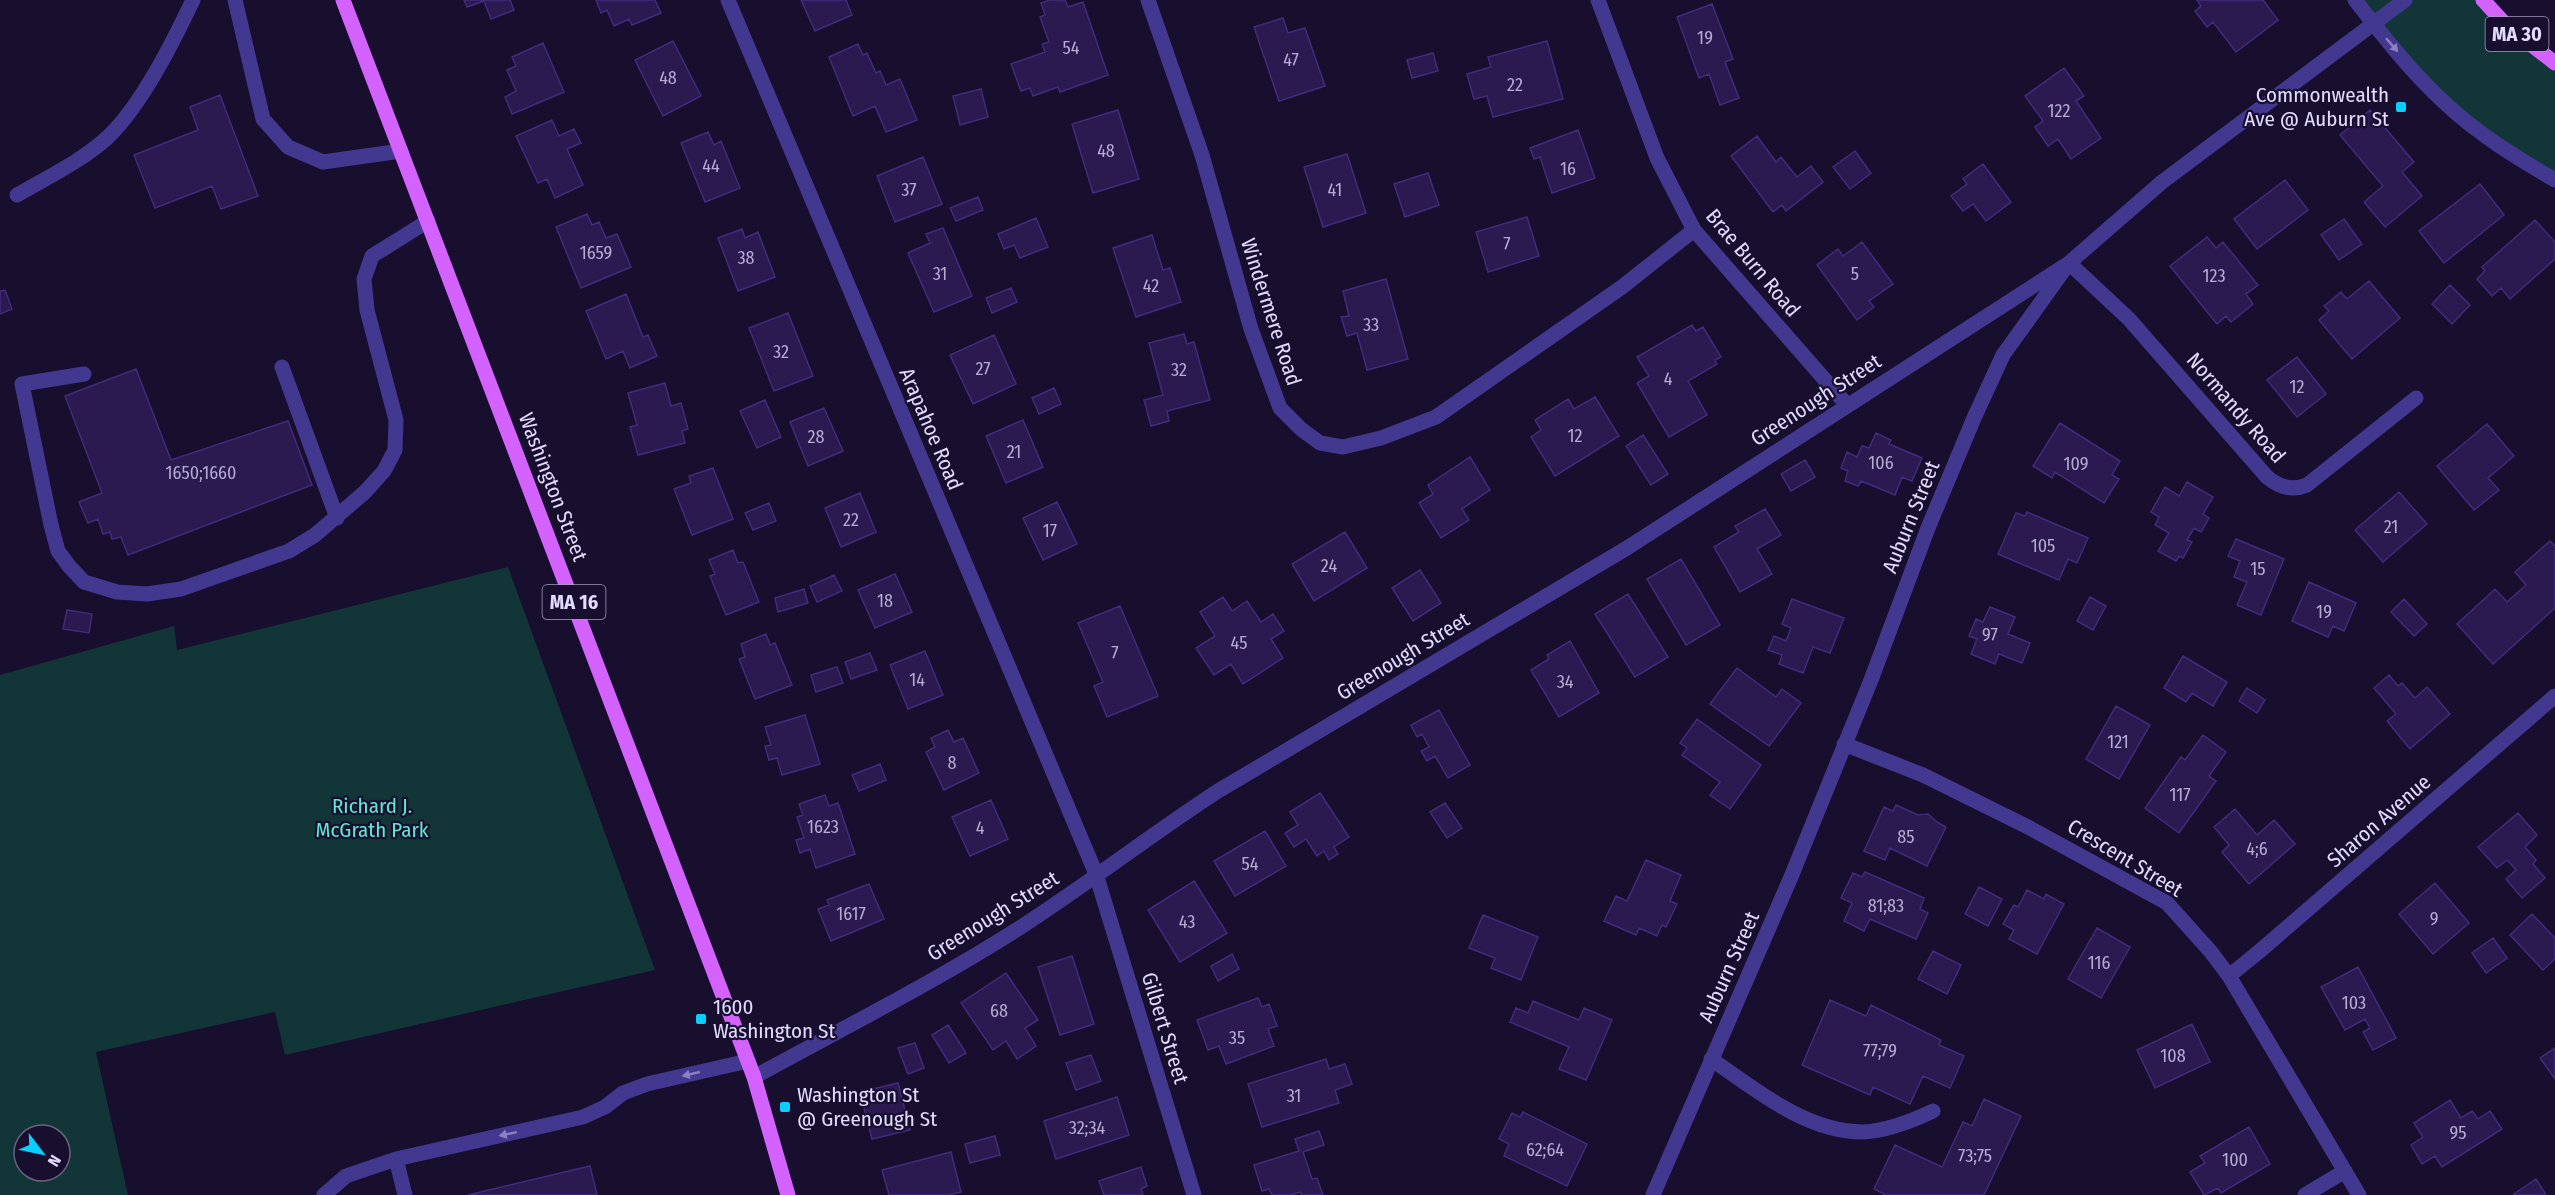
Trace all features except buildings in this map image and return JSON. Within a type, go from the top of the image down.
[{"type":"main road","name":"Washington Street","points":[[343,0],[754,1077],[788,1195]]},
{"type":"main road","name":"MA 30","points":[[2483,0],[2506,25],[2555,63]]},
{"type":"street","points":[[16,195],[68,166],[109,136],[145,89],[193,0]]},
{"type":"street","points":[[235,0],[263,119],[288,147],[323,162],[401,151]]},
{"type":"street","name":"Arapahoe Road","points":[[728,0],[1096,874]]},
{"type":"street","name":"Windermere Road","points":[[1148,0],[1202,155],[1251,328],[1280,408],[1301,429],[1320,443],[1343,447],[1352,445],[1381,438],[1436,417],[1622,287],[1694,230]]},
{"type":"street","name":"Brae Burn Road","points":[[1598,0],[1657,158],[1694,230],[1847,405]]},
{"type":"street","points":[[2355,0],[2373,24],[2447,105],[2522,161],[2555,180]]},
{"type":"street","name":"Auburn Street","points":[[1653,1195],[1791,877],[1871,680],[1928,528],[1974,417],[2004,355],[2069,263],[2163,182],[2405,0]]},
{"type":"street","points":[[84,374],[22,384],[58,551],[84,582],[117,592],[147,594],[181,589],[289,551],[337,518],[384,471],[395,450],[396,420],[367,310],[364,279],[372,256],[428,221]]},
{"type":"street","name":"Greenough Street","points":[[754,1077],[954,968],[1024,925],[1218,791],[1627,548],[2069,263]]},
{"type":"street","name":"Normandy Road","points":[[2069,263],[2129,319],[2268,477],[2280,485],[2298,488],[2307,485],[2416,398]]},
{"type":"street","points":[[282,367],[337,518]]},
{"type":"street","name":"Sharon Avenue","points":[[2229,976],[2555,696]]},
{"type":"street","name":"Crescent Street","points":[[1844,744],[1923,776],[2028,827],[2167,903],[2206,945],[2229,976],[2359,1195]]},
{"type":"street","name":"Gilbert Street","points":[[1096,874],[1194,1195]]},
{"type":"street","points":[[1711,1059],[1771,1101],[1827,1128],[1864,1132],[1907,1123],[1933,1111]]},
{"type":"street","points":[[324,1195],[346,1176],[396,1159],[584,1117],[605,1107],[623,1093],[647,1084],[748,1061]]},
{"type":"street","points":[[396,1159],[405,1195]]},
{"type":"street","points":[[2305,1195],[2345,1171]]},
{"type":"green space","points":[[2355,0],[2483,0],[2555,63],[2555,180],[2472,125]]},
{"type":"green space","name":"Richard J. McGrath Park","points":[[508,567],[655,970],[285,1055],[275,1012],[96,1052],[128,1195],[0,1195],[0,675],[174,626],[177,650]]},
{"type":"place","name":"Commonwealth Ave @ Auburn St","points":[[2401,107]]},
{"type":"place","name":"1600 Washington St","points":[[701,1019]]},
{"type":"place","name":"Washington St @ Greenough St","points":[[785,1107]]}]
